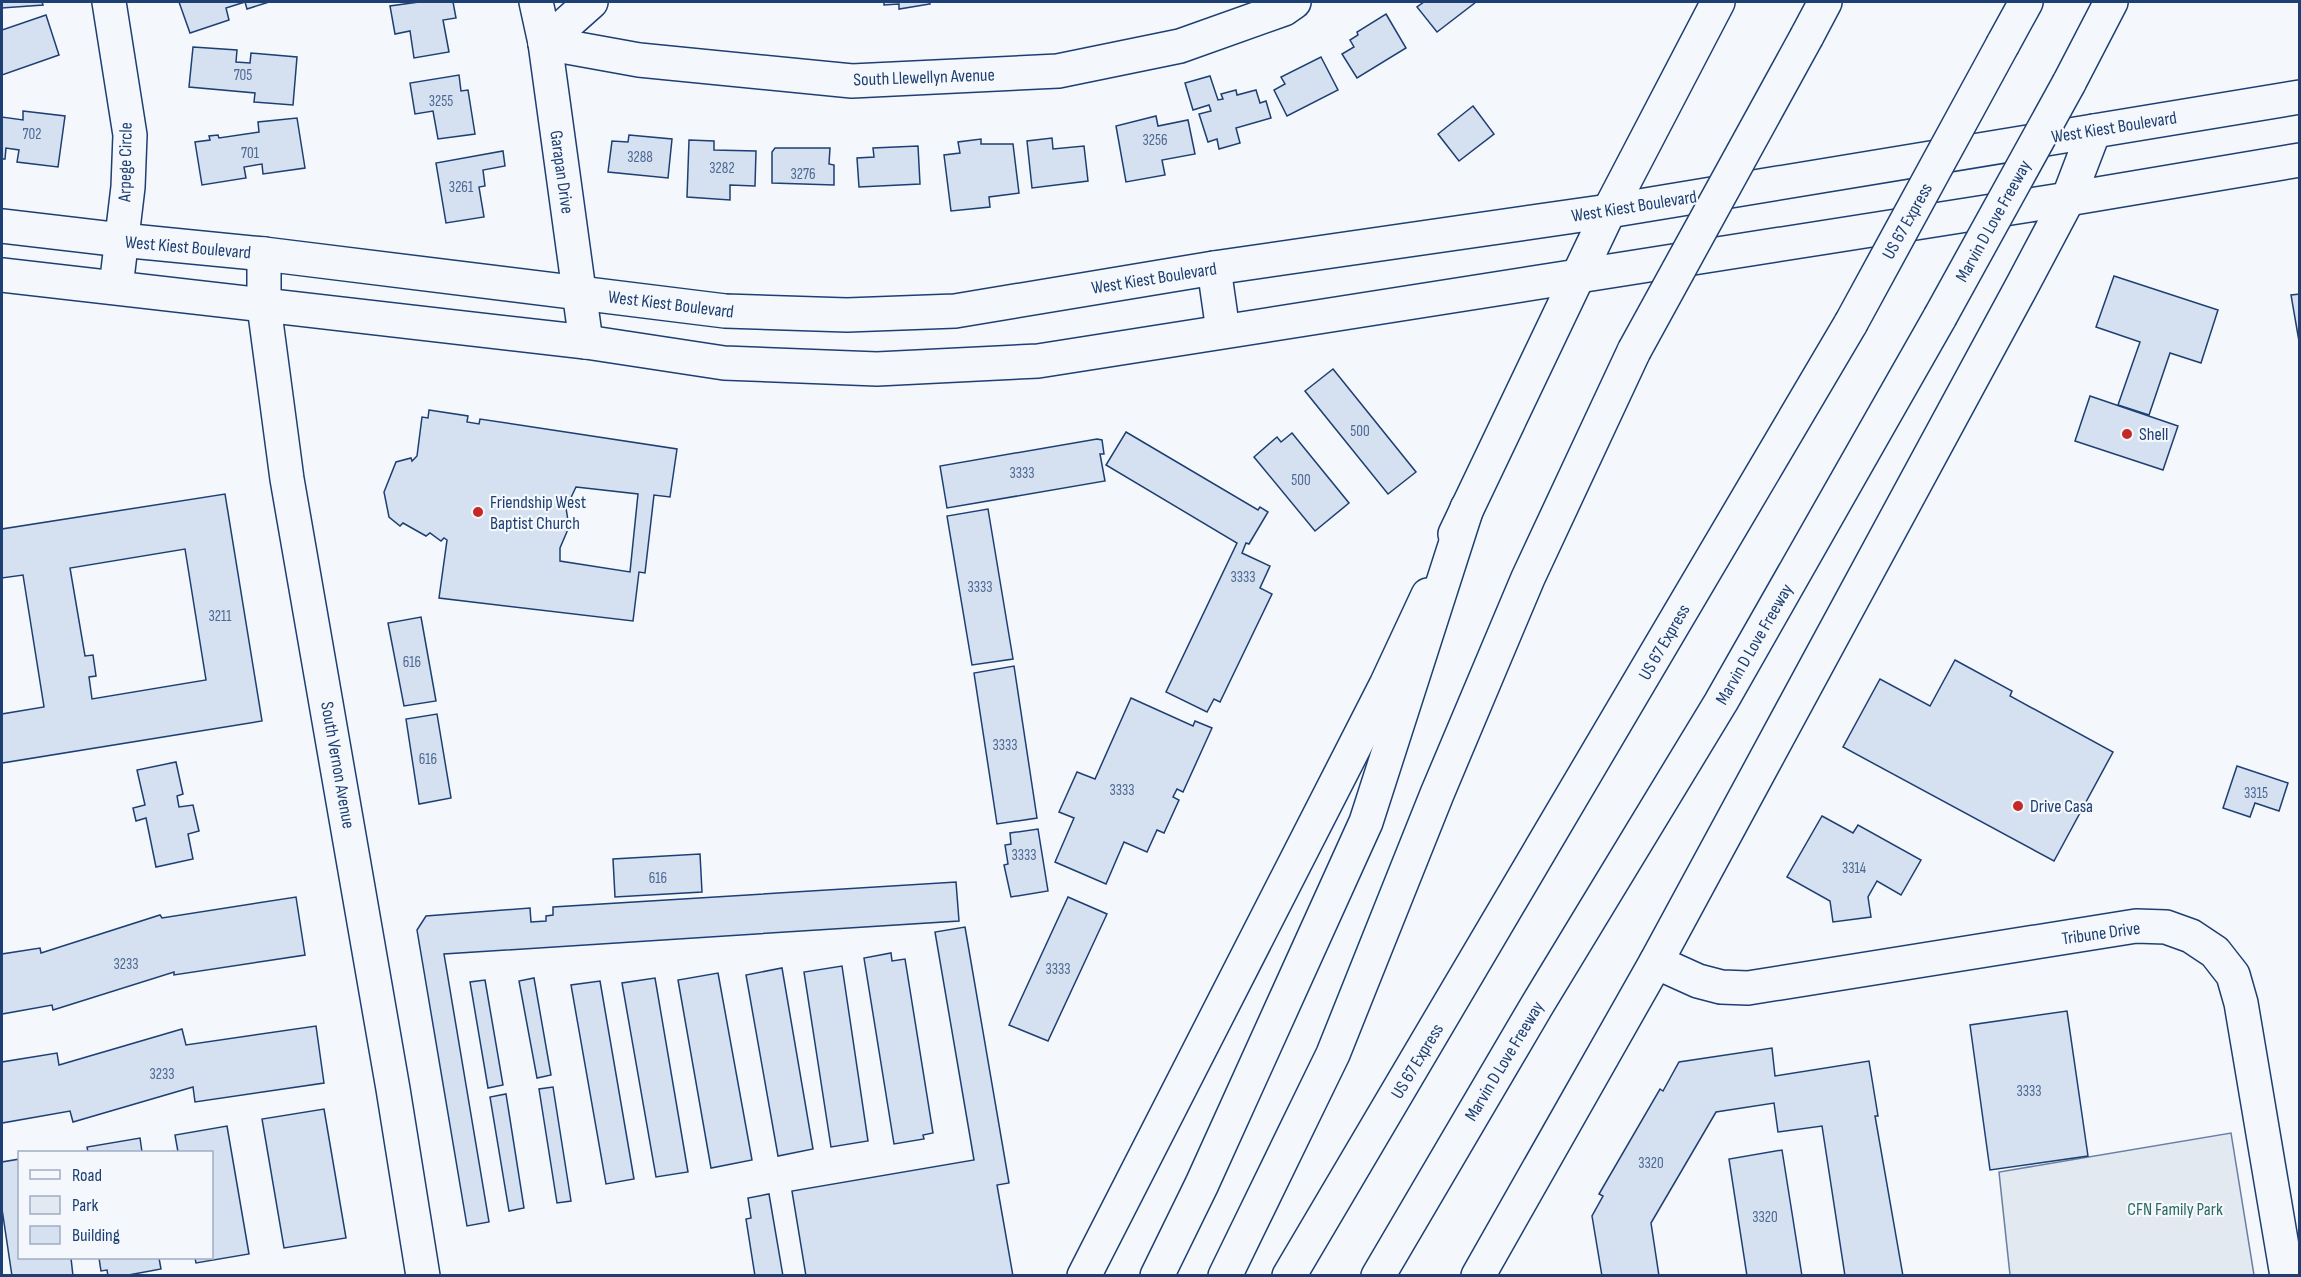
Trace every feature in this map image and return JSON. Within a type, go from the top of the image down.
[{"type":"main road","name":"Arpege Circle","points":[[109,2],[130,135],[128,187],[116,287]]},
{"type":"main road","name":"Garapan Drive","points":[[536,2],[545,43],[586,342]]},
{"type":"main road","points":[[545,43],[591,2]]},
{"type":"main road","name":"South Llewellyn Avenue","points":[[545,43],[639,60],[852,81],[1058,71],[1180,46],[1284,9],[1294,2]]},
{"type":"main road","points":[[1084,1275],[1386,685],[1578,274],[1718,2]]},
{"type":"main road","points":[[1225,1275],[1333,1054],[1437,794],[1528,578],[1634,351],[1825,2]]},
{"type":"main road","name":"US 67 Express","points":[[1289,1275],[1851,323],[2026,2]]},
{"type":"main road","name":"Marvin D Love Freeway","points":[[1378,1275],[1720,702],[1940,317],[2111,2]]},
{"type":"main road","name":"West Kiest Boulevard","points":[[2,226],[264,254],[725,311],[847,315],[955,311],[1214,268],[1609,211],[2300,97]]},
{"type":"main road","points":[[1478,1275],[1656,962],[2068,199],[2094,131]]},
{"type":"main road","points":[[2,275],[586,342],[724,363],[877,369],[1038,360],[2068,199],[2300,160]]},
{"type":"main road","name":"South Vernon Avenue","points":[[264,254],[264,306],[287,479],[423,1275]]},
{"type":"main road","points":[[1214,268],[1223,331]]},
{"type":"main road","points":[[724,363],[725,311]]},
{"type":"main road","points":[[1157,1275],[1207,1174],[1366,822],[1467,508]]},
{"type":"main road","name":"Tribune Drive","points":[[1656,962],[1698,981],[1721,987],[1748,988],[2136,926],[2166,927],[2191,936],[2215,952],[2233,975],[2241,1003],[2287,1275]]},
{"type":"green space","name":"CFN Family Park","points":[[2231,1133],[2254,1275],[2010,1275],[1999,1172]]},
{"type":"building","points":[[2,2],[42,2],[43,5],[2,8]]},
{"type":"building","points":[[179,2],[245,2],[226,8],[229,20],[190,33]]},
{"type":"building","points":[[245,2],[269,2],[247,9]]},
{"type":"building","points":[[419,2],[453,2],[456,18],[443,20],[449,52],[414,58],[410,31],[395,34],[390,6]]},
{"type":"building","points":[[884,2],[929,2],[930,4],[899,9],[899,4],[884,5]]},
{"type":"building","points":[[1424,2],[1476,2],[1437,32],[1417,7]]},
{"type":"building","points":[[1386,14],[1406,48],[1357,78],[1342,54],[1354,47],[1350,40],[1358,35],[1357,32]]},
{"type":"building","points":[[46,15],[59,55],[2,75],[2,30]]},
{"type":"building","points":[[193,47],[237,50],[236,62],[250,63],[251,53],[297,57],[293,105],[254,102],[255,93],[189,87]]},
{"type":"building","points":[[1321,57],[1338,90],[1287,116],[1274,90],[1285,84],[1281,77]]},
{"type":"building","points":[[459,75],[461,91],[468,90],[475,134],[438,139],[433,111],[415,114],[410,83]]},
{"type":"building","points":[[1210,76],[1218,100],[1223,99],[1221,94],[1236,90],[1237,95],[1256,90],[1260,103],[1266,101],[1271,118],[1236,128],[1240,143],[1219,149],[1217,139],[1208,142],[1199,114],[1211,111],[1209,105],[1193,110],[1185,83]]},
{"type":"building","points":[[1473,106],[1494,134],[1459,161],[1438,134]]},
{"type":"building","points":[[23,111],[65,116],[58,167],[17,162],[19,150],[6,148],[5,159],[2,159],[2,117],[23,120]]},
{"type":"building","points":[[1156,116],[1158,126],[1188,120],[1195,154],[1162,160],[1165,175],[1126,182],[1116,126]]},
{"type":"building","points":[[297,118],[305,168],[263,174],[262,164],[244,167],[246,178],[202,185],[195,142],[210,140],[209,136],[218,135],[219,138],[259,132],[258,122]]},
{"type":"building","points":[[629,135],[672,139],[668,178],[608,172],[612,141],[628,142]]},
{"type":"building","points":[[1052,138],[1053,149],[1084,146],[1088,181],[1032,188],[1027,141]]},
{"type":"building","points":[[981,139],[981,144],[1013,144],[1019,193],[989,197],[990,207],[951,211],[944,155],[960,153],[958,142]]},
{"type":"building","points":[[689,140],[714,141],[714,150],[756,151],[755,186],[730,185],[730,200],[687,197]]},
{"type":"building","points":[[918,146],[920,184],[859,187],[857,158],[874,157],[873,148]]},
{"type":"building","points":[[775,148],[830,148],[829,164],[834,165],[834,185],[772,183],[772,152]]},
{"type":"building","points":[[503,151],[505,166],[483,170],[485,186],[479,187],[484,217],[446,223],[436,163]]},
{"type":"building","name":"Shell","points":[[2114,276],[2218,310],[2201,363],[2170,353],[2149,415],[2118,405],[2140,342],[2096,327]]},
{"type":"building","points":[[2300,294],[2300,347],[2291,295]]},
{"type":"building","points":[[1333,369],[1416,472],[1388,494],[1305,391]]},
{"type":"building","name":"Shell","points":[[2090,396],[2178,426],[2163,470],[2075,441]]},
{"type":"building","name":"Friendship West Baptist Church","points":[[429,410],[468,416],[467,422],[479,424],[480,419],[677,449],[670,497],[654,495],[645,573],[639,572],[633,621],[439,598],[447,540],[444,538],[441,541],[430,533],[426,536],[403,523],[400,526],[389,517],[384,492],[396,462],[411,458],[412,461],[417,456],[422,417],[428,418]],"holes":[[[576,487],[638,494],[630,572],[560,561],[560,548],[569,527],[566,508]]]},
{"type":"building","points":[[1126,432],[1258,510],[1260,507],[1268,512],[1249,544],[1246,543],[1242,553],[1270,566],[1260,588],[1272,594],[1220,702],[1214,699],[1207,712],[1166,692],[1237,543],[1106,465]]},
{"type":"building","points":[[1292,433],[1349,503],[1315,531],[1254,457],[1277,437],[1281,442]]},
{"type":"building","points":[[1102,440],[1104,454],[1100,454],[1105,481],[947,508],[940,466]]},
{"type":"building","points":[[225,494],[262,721],[2,763],[2,714],[44,707],[23,575],[2,578],[2,529]],"holes":[[[185,549],[206,680],[92,699],[89,677],[96,676],[93,655],[85,656],[70,568]]]},
{"type":"building","points":[[988,509],[1013,659],[972,665],[947,516]]},
{"type":"building","points":[[421,617],[436,701],[404,706],[388,623]]},
{"type":"building","name":"Drive Casa","points":[[1955,660],[2012,691],[2010,696],[2113,752],[2054,861],[1843,747],[1880,679],[1930,706]]},
{"type":"building","points":[[1014,666],[1037,818],[997,824],[974,673]]},
{"type":"building","points":[[1131,698],[1193,726],[1195,721],[1212,728],[1183,792],[1177,789],[1173,797],[1179,800],[1164,833],[1157,830],[1147,852],[1124,842],[1106,884],[1055,862],[1074,818],[1059,812],[1077,772],[1095,779]]},
{"type":"building","points":[[437,714],[451,798],[419,804],[406,719]]},
{"type":"building","points":[[176,762],[183,794],[177,796],[179,807],[193,805],[199,831],[188,834],[193,859],[156,867],[146,818],[136,821],[133,808],[145,805],[137,770]]},
{"type":"building","points":[[2237,766],[2288,783],[2279,811],[2255,803],[2250,817],[2223,808]]},
{"type":"building","points":[[1822,816],[1853,833],[1858,825],[1921,860],[1901,895],[1877,881],[1868,897],[1871,917],[1833,922],[1830,901],[1787,877]]},
{"type":"building","points":[[1038,829],[1048,891],[1011,897],[1004,865],[1008,864],[1005,845],[1011,844],[1010,833]]},
{"type":"building","points":[[700,854],[702,892],[615,897],[613,859]]},
{"type":"building","points":[[956,882],[959,921],[444,954],[489,1222],[467,1226],[417,930],[426,916],[530,908],[531,922],[546,921],[546,916],[553,915],[553,907]]},
{"type":"building","points":[[296,897],[305,955],[174,975],[174,972],[53,1010],[52,1005],[2,1014],[2,954],[40,948],[41,953],[160,915],[162,918]]},
{"type":"building","points":[[1068,897],[1107,914],[1048,1041],[1009,1025]]},
{"type":"building","points":[[965,927],[1009,1183],[997,1185],[1013,1276],[806,1276],[792,1191],[974,1160],[935,932]]},
{"type":"building","points":[[891,953],[892,961],[905,959],[933,1133],[923,1135],[924,1139],[894,1144],[864,958]]},
{"type":"building","points":[[842,966],[868,1141],[831,1147],[804,972]]},
{"type":"building","points":[[782,968],[813,1149],[778,1156],[746,975]]},
{"type":"building","points":[[718,973],[752,1160],[711,1168],[678,980]]},
{"type":"building","points":[[534,978],[551,1075],[537,1078],[519,981]]},
{"type":"building","points":[[655,978],[688,1172],[656,1177],[622,983]]},
{"type":"building","points":[[485,980],[503,1085],[488,1088],[470,982]]},
{"type":"building","points":[[600,981],[634,1179],[606,1184],[571,985]]},
{"type":"building","points":[[2067,1011],[2088,1156],[1990,1170],[1970,1025]]},
{"type":"building","points":[[316,1026],[324,1083],[195,1102],[193,1087],[73,1122],[70,1111],[2,1123],[2,1062],[57,1053],[59,1065],[182,1029],[186,1045]]},
{"type":"building","points":[[1772,1048],[1775,1076],[1869,1061],[1878,1116],[1875,1116],[1903,1276],[1845,1276],[1822,1126],[1778,1132],[1774,1103],[1716,1112],[1651,1223],[1659,1276],[1602,1276],[1592,1216],[1603,1196],[1599,1194],[1660,1089],[1663,1091],[1679,1062]]},
{"type":"building","points":[[553,1087],[571,1201],[557,1203],[539,1089]]},
{"type":"building","points":[[506,1094],[524,1208],[509,1211],[490,1097]]},
{"type":"building","points":[[324,1109],[346,1238],[284,1248],[262,1119]]},
{"type":"building","points":[[227,1126],[249,1254],[196,1263],[195,1259],[213,1259],[213,1151],[178,1151],[175,1135]]},
{"type":"building","points":[[140,1138],[142,1151],[88,1151],[87,1147]]},
{"type":"building","points":[[1782,1150],[1802,1276],[1747,1276],[1729,1159]]},
{"type":"building","points":[[18,1159],[18,1259],[71,1259],[73,1276],[12,1276],[2,1209],[2,1162]]},
{"type":"building","points":[[769,1194],[783,1276],[755,1276],[746,1219],[751,1218],[748,1198]]},
{"type":"building","points":[[99,1259],[159,1259],[161,1269],[123,1276],[108,1276],[107,1270],[101,1271]]},
{"type":"place","name":"Shell","points":[[2127,434]]},
{"type":"place","name":"Friendship West Baptist Church","points":[[478,512]]},
{"type":"place","name":"Drive Casa","points":[[2018,806]]}]
